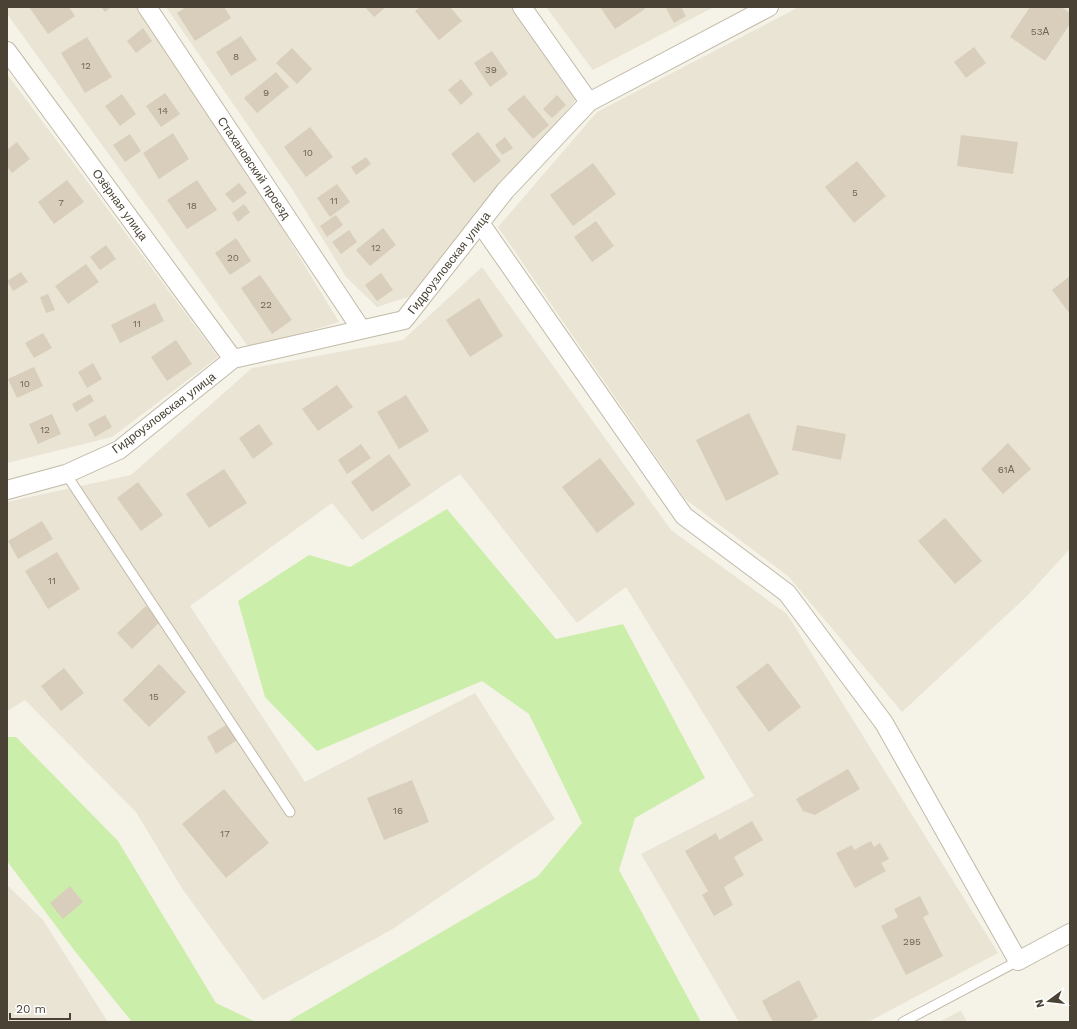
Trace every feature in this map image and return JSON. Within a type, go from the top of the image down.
[{"type":"street","name":"Стахановский проезд","points":[[147,7],[361,329]]},
{"type":"street","points":[[522,7],[589,102]]},
{"type":"street","name":"Гидроузловская улица","points":[[7,490],[66,474],[119,450],[233,359],[404,320],[505,191],[589,102],[770,7]]},
{"type":"street","name":"Озёрная улица","points":[[7,51],[233,359]]},
{"type":"street","points":[[480,224],[684,516],[787,593],[884,723],[1018,961],[1070,933]]},
{"type":"lane","points":[[66,474],[290,812]]},
{"type":"lane","points":[[903,1022],[1018,961]]},
{"type":"shaded area","points":[[7,7],[148,7],[339,322],[250,349],[7,14]]},
{"type":"shaded area","points":[[166,7],[513,7],[578,97],[414,295],[377,307],[346,277],[294,192]]},
{"type":"shaded area","points":[[546,7],[714,7],[593,70]]},
{"type":"shaded area","points":[[799,7],[1070,7],[1070,549],[1026,597],[902,712],[788,576],[685,499],[498,227],[597,112]]},
{"type":"shaded area","points":[[7,74],[218,357],[112,437],[7,463]]},
{"type":"shaded area","points":[[482,267],[671,530],[787,614],[998,953],[868,1022],[739,1022],[641,854],[754,796],[626,587],[577,623],[460,474],[362,540],[332,503],[190,606],[305,782],[475,693],[555,819],[391,930],[263,1000],[181,887],[136,812],[25,700],[7,711],[7,502],[131,475],[252,368],[403,340]]},
{"type":"shaded area","points":[[7,885],[43,920],[108,1022],[7,1022]]},
{"type":"shaded area","points":[[960,1011],[967,1022],[939,1022]]},
{"type":"green space","points":[[447,509],[556,639],[623,624],[705,778],[635,818],[619,870],[701,1022],[287,1022],[538,876],[582,823],[529,714],[482,681],[317,751],[265,697],[238,601],[309,555],[350,567]]},
{"type":"green space","points":[[7,737],[16,737],[118,841],[216,1003],[256,1022],[132,1022],[74,950],[7,861]]},
{"type":"building","points":[[29,7],[69,7],[75,16],[48,34]]},
{"type":"building","points":[[101,7],[111,7],[105,12]]},
{"type":"building","points":[[186,7],[224,7],[231,18],[195,41],[177,13]]},
{"type":"building","points":[[365,7],[386,7],[374,17]]},
{"type":"building","points":[[420,7],[450,7],[462,21],[439,40],[415,11]]},
{"type":"building","points":[[600,7],[644,7],[645,9],[615,29]]},
{"type":"building","points":[[681,7],[686,16],[674,23],[666,8]]},
{"type":"building","points":[[1030,7],[1061,7],[1070,13],[1070,24],[1045,61],[1010,37]]},
{"type":"building","points":[[143,28],[152,41],[136,53],[127,41]]},
{"type":"building","points":[[241,36],[257,60],[231,76],[216,52]]},
{"type":"building","points":[[87,37],[112,77],[85,93],[61,53]]},
{"type":"building","points":[[974,47],[986,63],[966,78],[954,62]]},
{"type":"building","points":[[292,48],[312,69],[297,84],[276,63]]},
{"type":"building","points":[[492,51],[508,74],[490,87],[474,63]]},
{"type":"building","points":[[276,72],[289,87],[257,113],[244,98]]},
{"type":"building","points":[[461,79],[473,94],[461,105],[448,90]]},
{"type":"building","points":[[165,93],[180,114],[161,127],[146,106]]},
{"type":"building","points":[[122,94],[136,114],[120,126],[105,106]]},
{"type":"building","points":[[524,95],[549,125],[533,139],[507,109]]},
{"type":"building","points":[[557,95],[566,105],[552,118],[543,109]]},
{"type":"building","points":[[310,127],[333,157],[306,177],[284,147]]},
{"type":"building","points":[[478,132],[501,161],[474,183],[451,154]]},
{"type":"building","points":[[173,133],[189,159],[159,179],[143,153]]},
{"type":"building","points":[[130,134],[141,151],[125,162],[113,145]]},
{"type":"building","points":[[961,135],[1018,142],[1013,174],[957,166]]},
{"type":"building","points":[[505,137],[513,148],[502,155],[495,145]]},
{"type":"building","points":[[17,142],[30,159],[12,173],[7,167],[7,150]]},
{"type":"building","points":[[366,157],[371,164],[356,175],[351,167]]},
{"type":"building","points":[[857,161],[886,196],[854,223],[825,187]]},
{"type":"building","points":[[593,163],[616,194],[573,226],[550,195]]},
{"type":"building","points":[[67,180],[84,202],[54,224],[38,202]]},
{"type":"building","points":[[197,180],[217,210],[187,229],[167,200]]},
{"type":"building","points":[[239,183],[247,193],[233,203],[225,194]]},
{"type":"building","points":[[337,184],[350,202],[330,217],[317,198]]},
{"type":"building","points":[[244,204],[250,212],[238,222],[232,213]]},
{"type":"building","points":[[336,215],[343,225],[327,237],[320,226]]},
{"type":"building","points":[[596,221],[614,246],[592,262],[574,237]]},
{"type":"building","points":[[383,228],[396,245],[370,266],[356,250]]},
{"type":"building","points":[[349,230],[357,242],[341,254],[332,242]]},
{"type":"building","points":[[236,238],[251,261],[230,275],[215,253]]},
{"type":"building","points":[[106,245],[116,259],[100,270],[90,257]]},
{"type":"building","points":[[86,264],[99,282],[68,304],[55,286]]},
{"type":"building","points":[[21,272],[28,282],[13,291],[7,281]]},
{"type":"building","points":[[381,273],[393,290],[377,301],[365,285]]},
{"type":"building","points":[[260,275],[292,320],[272,334],[241,288]]},
{"type":"building","points":[[1070,276],[1070,314],[1052,290]]},
{"type":"building","points":[[48,294],[55,310],[46,313],[40,297]]},
{"type":"building","points":[[479,298],[503,336],[470,357],[446,320]]},
{"type":"building","points":[[155,303],[164,321],[120,343],[111,325]]},
{"type":"building","points":[[43,333],[52,348],[34,358],[25,343]]},
{"type":"building","points":[[176,340],[192,364],[167,381],[151,357]]},
{"type":"building","points":[[93,363],[102,379],[87,388],[78,372]]},
{"type":"building","points":[[34,367],[43,386],[17,398],[8,379]]},
{"type":"building","points":[[337,385],[353,407],[318,431],[302,409]]},
{"type":"building","points":[[90,394],[94,401],[76,412],[72,404]]},
{"type":"building","points":[[406,395],[429,431],[399,449],[377,412]]},
{"type":"building","points":[[749,413],[779,474],[726,501],[696,440]]},
{"type":"building","points":[[52,414],[61,434],[38,444],[29,424]]},
{"type":"building","points":[[105,415],[112,427],[95,437],[88,424]]},
{"type":"building","points":[[259,424],[273,444],[253,459],[239,438]]},
{"type":"building","points":[[797,425],[846,434],[841,460],[792,450]]},
{"type":"building","points":[[1008,443],[1031,469],[1003,494],[981,469]]},
{"type":"building","points":[[361,444],[371,458],[347,474],[338,460]]},
{"type":"building","points":[[389,454],[411,485],[372,512],[351,482]]},
{"type":"building","points":[[600,458],[635,504],[597,533],[562,487]]},
{"type":"building","points":[[224,469],[247,503],[209,528],[186,494]]},
{"type":"building","points":[[138,482],[163,515],[141,531],[117,498]]},
{"type":"building","points":[[945,518],[982,561],[955,584],[918,541]]},
{"type":"building","points":[[42,521],[53,539],[18,559],[8,541]]},
{"type":"building","points":[[57,552],[80,589],[48,609],[25,571]]},
{"type":"building","points":[[146,606],[160,622],[132,649],[117,633]]},
{"type":"building","points":[[768,663],[801,707],[769,732],[736,687]]},
{"type":"building","points":[[159,664],[186,692],[149,727],[123,700]]},
{"type":"building","points":[[64,668],[84,693],[61,711],[41,686]]},
{"type":"building","points":[[226,725],[237,740],[216,754],[207,737]]},
{"type":"building","points":[[848,769],[860,789],[815,815],[803,811],[796,799]]},
{"type":"building","points":[[412,780],[429,822],[384,840],[367,798]]},
{"type":"building","points":[[224,789],[269,843],[226,878],[182,824]]},
{"type":"building","points":[[752,821],[763,840],[734,857],[744,875],[724,887],[733,905],[714,916],[702,895],[708,891],[685,851],[716,833],[719,840]]},
{"type":"building","points":[[871,841],[874,847],[880,843],[889,859],[881,863],[886,871],[855,888],[836,853],[852,845],[854,850]]},
{"type":"building","points":[[70,886],[83,902],[63,919],[50,903]]},
{"type":"building","points":[[920,896],[929,914],[923,917],[943,956],[906,975],[881,926],[898,917],[894,909]]},
{"type":"building","points":[[799,980],[818,1017],[809,1022],[773,1022],[762,1001]]}]
